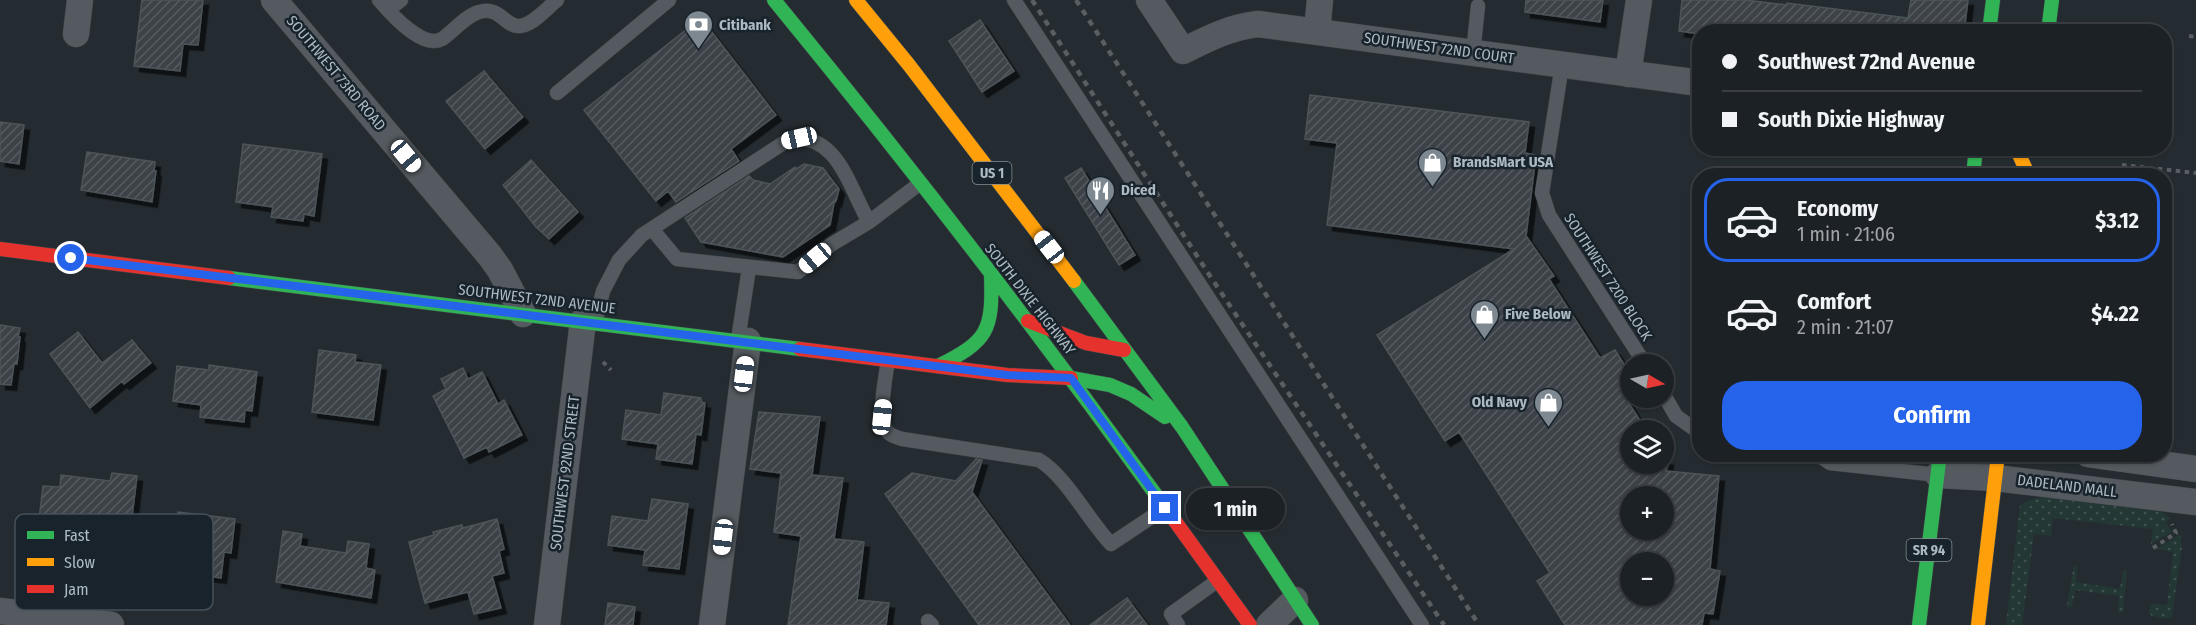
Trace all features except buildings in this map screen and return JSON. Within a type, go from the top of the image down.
[{"type":"main road","name":"SOUTH DIXIE HIGHWAY","points":[[774,0],[1071,378],[1250,625]]},
{"type":"main road","name":"US 1","points":[[856,0],[1049,247],[1182,428],[1312,625]]},
{"type":"main road","points":[[1990,24],[1993,0]]},
{"type":"main road","points":[[2049,24],[2052,0]]},
{"type":"main road","name":"SOUTHWEST 72ND AVENUE","points":[[0,249],[1007,375],[1071,378],[1110,385],[1131,394],[1182,428]]},
{"type":"main road","points":[[938,366],[963,354],[985,336],[992,318],[991,275]]},
{"type":"main road","points":[[1023,319],[1081,344],[1124,350]]},
{"type":"main road","name":"SR 94","points":[[1919,625],[1939,465]]},
{"type":"main road","points":[[1978,625],[1997,466]]},
{"type":"street","points":[[76,34],[80,0]]},
{"type":"street","name":"SOUTHWEST 72ND COURT","points":[[1149,0],[1183,51],[1239,26],[1258,24],[1692,82]]},
{"type":"street","points":[[1317,31],[1320,0]]},
{"type":"street","points":[[1628,74],[1639,0]]},
{"type":"street","name":"SOUTHWEST 73RD ROAD","points":[[277,3],[490,256],[523,314]]},
{"type":"street","name":"SOUTHWEST 92ND STREET","points":[[547,625],[589,322]]},
{"type":"street","points":[[712,625],[743,341]]},
{"type":"street","points":[[2146,462],[2196,469]]},
{"type":"street","name":"DADELAND MALL","points":[[1939,465],[1997,466],[2196,502]]},
{"type":"street","points":[[1269,625],[1295,600]]},
{"type":"street","points":[[0,611],[111,625]]},
{"type":"lane","points":[[384,5],[401,0]]},
{"type":"lane","points":[[384,5],[417,36],[439,41],[478,12],[498,13],[513,25],[520,26],[531,22],[557,0]]},
{"type":"lane","points":[[557,93],[669,0]]},
{"type":"lane","points":[[1014,0],[1422,625]]},
{"type":"lane","points":[[1473,52],[1478,6]]},
{"type":"lane","name":"SOUTHWEST 7200 BLOCK","points":[[1562,65],[1542,194],[1549,215],[1639,354]]},
{"type":"lane","points":[[589,322],[619,260],[642,235],[788,140],[810,139],[829,150],[850,181],[858,203],[869,222]]},
{"type":"lane","points":[[652,230],[678,259],[798,272],[831,244],[869,222],[919,184]]},
{"type":"lane","points":[[743,341],[749,268]]},
{"type":"lane","points":[[888,360],[882,417],[884,428],[891,435],[902,439],[1039,460],[1054,471],[1098,531],[1111,544],[1165,508]]},
{"type":"lane","points":[[1671,408],[1676,416],[1692,427]]},
{"type":"lane","points":[[1829,462],[1939,465]]},
{"type":"lane","points":[[1178,625],[1171,614],[1217,581]]},
{"type":"path","points":[[2189,36],[2196,37]]},
{"type":"path","points":[[2122,165],[2147,168]]},
{"type":"path","points":[[2172,171],[2196,174]]},
{"type":"path","points":[[600,359],[611,370]]},
{"type":"path","points":[[2153,548],[2176,533],[2171,523],[2173,521]]},
{"type":"green space","points":[[2043,497],[2162,512],[2170,518],[2166,523],[2172,532],[2151,544],[2153,529],[2053,518],[2051,536],[2034,534],[2022,625],[2006,625],[2020,505]]},
{"type":"green space","points":[[2180,534],[2182,546],[2172,617],[2168,619],[2152,616],[2149,613],[2150,605],[2167,605],[2173,552],[2157,549]]},
{"type":"green space","points":[[2074,565],[2077,567],[2076,582],[2120,589],[2123,571],[2127,570],[2123,612],[2118,611],[2119,596],[2075,590],[2072,606],[2069,608],[2067,605]]},
{"type":"railway","points":[[1032,0],[1210,276],[1444,625]]},
{"type":"railway","points":[[1076,0],[1479,625]]},
{"type":"traffic: fast","points":[[774,0],[970,246],[1159,499]]},
{"type":"traffic: fast","points":[[1990,24],[1993,0]]},
{"type":"traffic: fast","points":[[2049,24],[2052,0]]},
{"type":"traffic: fast","points":[[1974,168],[1975,156]]},
{"type":"traffic: fast","points":[[938,366],[968,349],[984,332],[991,309],[991,275]]},
{"type":"traffic: fast","points":[[229,278],[800,349]]},
{"type":"traffic: fast","points":[[1074,281],[1182,427],[1312,625]]},
{"type":"traffic: fast","points":[[1071,378],[1110,385],[1131,394],[1165,417]]},
{"type":"traffic: fast","points":[[1919,625],[1939,462]]},
{"type":"traffic: slow","points":[[856,0],[909,65],[1074,281]]},
{"type":"traffic: slow","points":[[2020,156],[2025,168]]},
{"type":"traffic: slow","points":[[1978,625],[1997,462]]},
{"type":"traffic: jam","points":[[0,249],[229,278]]},
{"type":"traffic: jam","points":[[1028,321],[1086,343],[1124,350]]},
{"type":"traffic: jam","points":[[800,349],[1007,375],[1071,378]]},
{"type":"traffic: jam","points":[[1159,499],[1250,625]]},
{"type":"place","name":"Citibank","points":[[698,50]]},
{"type":"place","name":"BrandsMart USA","points":[[1432,188]]},
{"type":"place","name":"Diced","points":[[1100,216]]},
{"type":"place","name":"Five Below","points":[[1484,340]]},
{"type":"place","name":"Old Navy","points":[[1548,428]]},
{"type":"route","points":[[71,258],[1007,375],[1071,378],[1165,508]]}]
